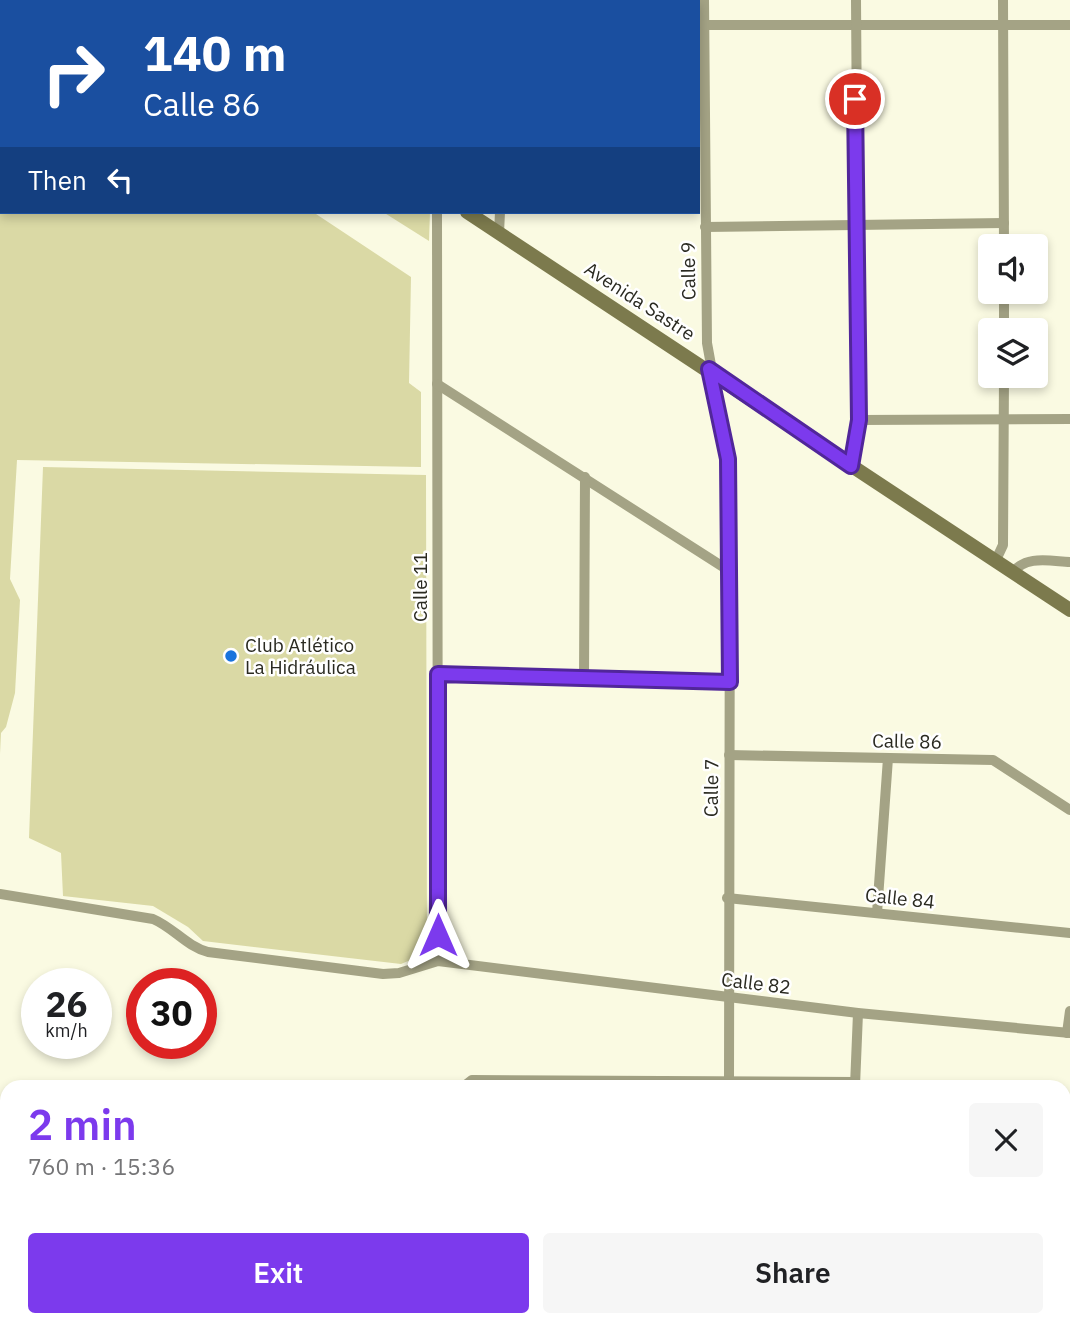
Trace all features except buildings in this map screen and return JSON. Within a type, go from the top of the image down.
[{"type":"street","name":"Calle 9","points":[[704,0],[701,37],[702,186],[709,369],[728,459],[730,497]]},
{"type":"street","points":[[851,466],[859,420],[855,226],[856,0]]},
{"type":"street","points":[[1003,0],[1004,234]]},
{"type":"street","points":[[704,25],[1070,25]]},
{"type":"street","name":"Calle 11","points":[[437,214],[438,961]]},
{"type":"street","name":"Avenida Sastre","points":[[470,214],[709,369],[1070,610]]},
{"type":"street","points":[[499,233],[500,214]]},
{"type":"street","points":[[705,227],[1004,223]]},
{"type":"street","points":[[437,384],[731,572]]},
{"type":"street","points":[[995,562],[1003,545],[1004,388]]},
{"type":"street","points":[[859,420],[1070,419]]},
{"type":"street","points":[[584,678],[585,477]]},
{"type":"street","name":"Calle 7","points":[[729,1080],[727,898],[730,497]]},
{"type":"street","points":[[1012,573],[1020,564],[1029,561],[1070,562]]},
{"type":"street","points":[[438,674],[730,682]]},
{"type":"street","name":"Calle 86","points":[[729,755],[993,760],[1070,810]]},
{"type":"street","points":[[877,913],[888,758]]},
{"type":"street","points":[[0,894],[153,919],[169,926],[192,948],[208,951],[383,974],[399,973],[438,961]]},
{"type":"street","name":"Calle 84","points":[[727,898],[1070,933]]},
{"type":"street","name":"Calle 82","points":[[438,961],[858,1013],[1069,1033]]},
{"type":"street","points":[[1069,1033],[1070,1011]]},
{"type":"street","points":[[855,1080],[858,1013]]},
{"type":"street","points":[[472,1080],[729,1080]]},
{"type":"green space","points":[[0,214],[316,214],[411,277],[409,383],[421,392],[421,467],[17,460],[10,579],[20,600],[15,693],[6,727],[1,733],[0,754]]},
{"type":"green space","points":[[386,214],[430,214],[429,241]]},
{"type":"green space","name":"Club Atlético La Hidráulica","points":[[43,467],[426,475],[427,953],[401,964],[203,941],[188,927],[153,906],[63,896],[61,853],[29,838]]},
{"type":"place","name":"Club Atlético La Hidráulica","points":[[231,656]]},
{"type":"route","points":[[438,935],[438,674],[730,682],[728,459],[709,369],[851,466],[859,420],[855,99]]}]
